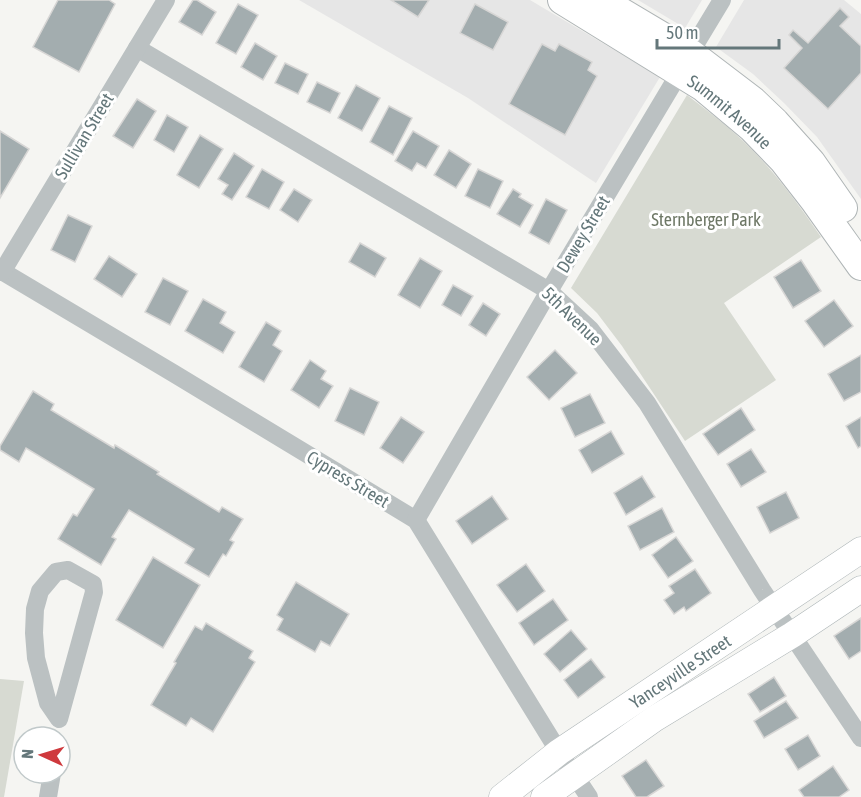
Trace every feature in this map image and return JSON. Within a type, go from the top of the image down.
[{"type":"main road","name":"Summit Avenue","points":[[562,0],[685,63],[753,101],[811,162],[861,235]]},
{"type":"main road","name":"Summit Avenue","points":[[601,0],[685,63],[703,87],[752,128],[783,160],[861,266]]},
{"type":"main road","name":"Yanceyville Street","points":[[502,797],[559,752],[861,550]]},
{"type":"main road","name":"Yanceyville Street","points":[[544,797],[654,719],[792,635],[861,589]]},
{"type":"street","name":"Sullivan Street","points":[[1,271],[166,0]]},
{"type":"street","name":"Dewey Street","points":[[416,520],[722,0]]},
{"type":"street","name":"5th Avenue","points":[[137,48],[549,291],[598,337],[647,403],[775,609],[861,738]]},
{"type":"street","name":"Cypress Street","points":[[1,271],[416,520],[589,797]]},
{"type":"street","points":[[68,570],[93,584],[93,592],[58,728],[48,703],[36,658],[35,609],[40,591],[56,573],[68,570]]},
{"type":"shaded area","points":[[299,0],[530,0],[660,77],[596,183],[468,98]]},
{"type":"shaded area","points":[[638,0],[702,0],[685,28]]},
{"type":"shaded area","points":[[744,0],[844,0],[861,14],[861,199],[817,137],[753,74],[716,47]]},
{"type":"green space","name":"Sternberger Park","points":[[687,95],[728,127],[752,150],[784,186],[821,237],[724,303],[776,380],[685,441],[622,346],[597,313],[571,288]]},
{"type":"green space","points":[[0,679],[24,681],[16,725],[12,725],[12,751],[4,797],[0,797]]},
{"type":"building","points":[[58,0],[109,0],[115,4],[79,72],[33,47]]},
{"type":"building","points":[[193,0],[197,0],[216,12],[202,35],[179,22]]},
{"type":"building","points":[[391,0],[429,0],[418,17]]},
{"type":"building","points":[[238,4],[258,15],[236,54],[216,43]]},
{"type":"building","points":[[475,4],[508,22],[493,50],[460,33]]},
{"type":"building","points":[[840,8],[849,17],[840,26],[861,46],[861,73],[828,109],[784,68],[802,48],[789,35],[793,30],[808,43]]},
{"type":"building","points":[[255,43],[277,56],[263,80],[241,67]]},
{"type":"building","points":[[542,44],[555,51],[559,44],[592,62],[588,70],[597,76],[565,135],[509,104]]},
{"type":"building","points":[[285,63],[308,74],[298,94],[275,83]]},
{"type":"building","points":[[317,82],[340,93],[330,113],[307,102]]},
{"type":"building","points":[[356,85],[380,98],[362,131],[338,118]]},
{"type":"building","points":[[137,99],[156,111],[133,148],[113,136]]},
{"type":"building","points":[[389,106],[412,118],[393,155],[370,142]]},
{"type":"building","points":[[167,115],[188,127],[174,152],[154,140]]},
{"type":"building","points":[[0,131],[29,149],[0,198]]},
{"type":"building","points":[[413,131],[439,146],[426,168],[417,163],[412,171],[395,161]]},
{"type":"building","points":[[200,135],[223,149],[199,188],[177,175]]},
{"type":"building","points":[[449,150],[471,164],[456,188],[434,175]]},
{"type":"building","points":[[234,153],[254,166],[232,200],[222,194],[228,185],[218,179]]},
{"type":"building","points":[[262,169],[284,182],[269,209],[246,197]]},
{"type":"building","points":[[478,169],[503,181],[490,208],[465,196]]},
{"type":"building","points":[[294,189],[312,200],[298,222],[280,210]]},
{"type":"building","points":[[513,189],[521,194],[519,197],[533,205],[520,227],[497,214]]},
{"type":"building","points":[[546,199],[567,210],[549,244],[529,233]]},
{"type":"building","points":[[68,215],[92,226],[75,262],[51,250]]},
{"type":"building","points":[[360,243],[386,258],[375,277],[349,262]]},
{"type":"building","points":[[109,256],[137,274],[122,297],[94,279]]},
{"type":"building","points":[[420,258],[442,271],[420,308],[398,295]]},
{"type":"building","points":[[801,260],[821,291],[793,308],[774,277]]},
{"type":"building","points":[[163,278],[188,291],[170,325],[145,312]]},
{"type":"building","points":[[453,285],[473,296],[461,316],[442,305]]},
{"type":"building","points":[[203,299],[226,312],[220,323],[235,332],[223,353],[185,331]]},
{"type":"building","points":[[834,300],[853,326],[824,347],[805,321]]},
{"type":"building","points":[[483,303],[500,314],[486,336],[469,325]]},
{"type":"building","points":[[266,322],[281,331],[273,345],[282,351],[264,382],[239,367]]},
{"type":"building","points":[[555,350],[577,373],[549,400],[527,377]]},
{"type":"building","points":[[861,355],[861,392],[844,401],[828,374]]},
{"type":"building","points":[[310,360],[326,371],[321,379],[333,386],[319,408],[291,390]]},
{"type":"building","points":[[350,388],[379,402],[364,435],[335,421]]},
{"type":"building","points":[[33,391],[54,404],[51,410],[114,448],[115,445],[219,512],[222,507],[243,519],[230,540],[234,542],[226,556],[223,554],[209,577],[185,563],[194,549],[129,510],[112,537],[116,539],[101,565],[58,539],[73,514],[77,516],[94,489],[26,448],[19,462],[0,450],[0,446]]},
{"type":"building","points":[[590,394],[605,423],[575,437],[561,408]]},
{"type":"building","points":[[741,408],[755,430],[718,455],[703,434]]},
{"type":"building","points":[[401,417],[424,432],[403,463],[380,448]]},
{"type":"building","points":[[861,417],[861,446],[858,448],[846,426]]},
{"type":"building","points":[[611,431],[624,454],[592,473],[579,450]]},
{"type":"building","points":[[751,449],[766,472],[741,487],[727,464]]},
{"type":"building","points":[[642,476],[655,497],[626,515],[614,493]]},
{"type":"building","points":[[786,492],[799,518],[770,533],[757,507]]},
{"type":"building","points":[[492,496],[508,519],[472,544],[456,521]]},
{"type":"building","points":[[662,508],[674,532],[640,550],[628,526]]},
{"type":"building","points":[[676,537],[693,561],[668,578],[652,555]]},
{"type":"building","points":[[153,557],[200,585],[163,648],[116,620]]},
{"type":"building","points":[[526,564],[545,591],[517,612],[497,585]]},
{"type":"building","points":[[695,569],[711,593],[686,611],[684,607],[674,614],[664,600],[674,593],[669,586]]},
{"type":"building","points":[[296,582],[349,614],[330,646],[321,641],[315,652],[277,630],[283,619],[277,615]]},
{"type":"building","points":[[553,599],[568,620],[534,645],[519,623]]},
{"type":"building","points":[[861,618],[861,651],[849,659],[834,636]]},
{"type":"building","points":[[206,623],[253,651],[249,658],[255,662],[213,732],[191,718],[186,726],[151,705],[195,626],[202,630]]},
{"type":"building","points":[[571,630],[587,649],[560,672],[544,654]]},
{"type":"building","points":[[591,659],[605,677],[578,698],[564,680]]},
{"type":"building","points":[[774,677],[786,696],[760,712],[748,694]]},
{"type":"building","points":[[786,701],[798,718],[764,738],[754,721]]},
{"type":"building","points":[[808,735],[820,756],[798,770],[785,749]]},
{"type":"building","points":[[646,760],[664,786],[647,797],[636,797],[622,776]]},
{"type":"building","points":[[833,766],[849,790],[839,797],[804,797],[799,790]]}]
